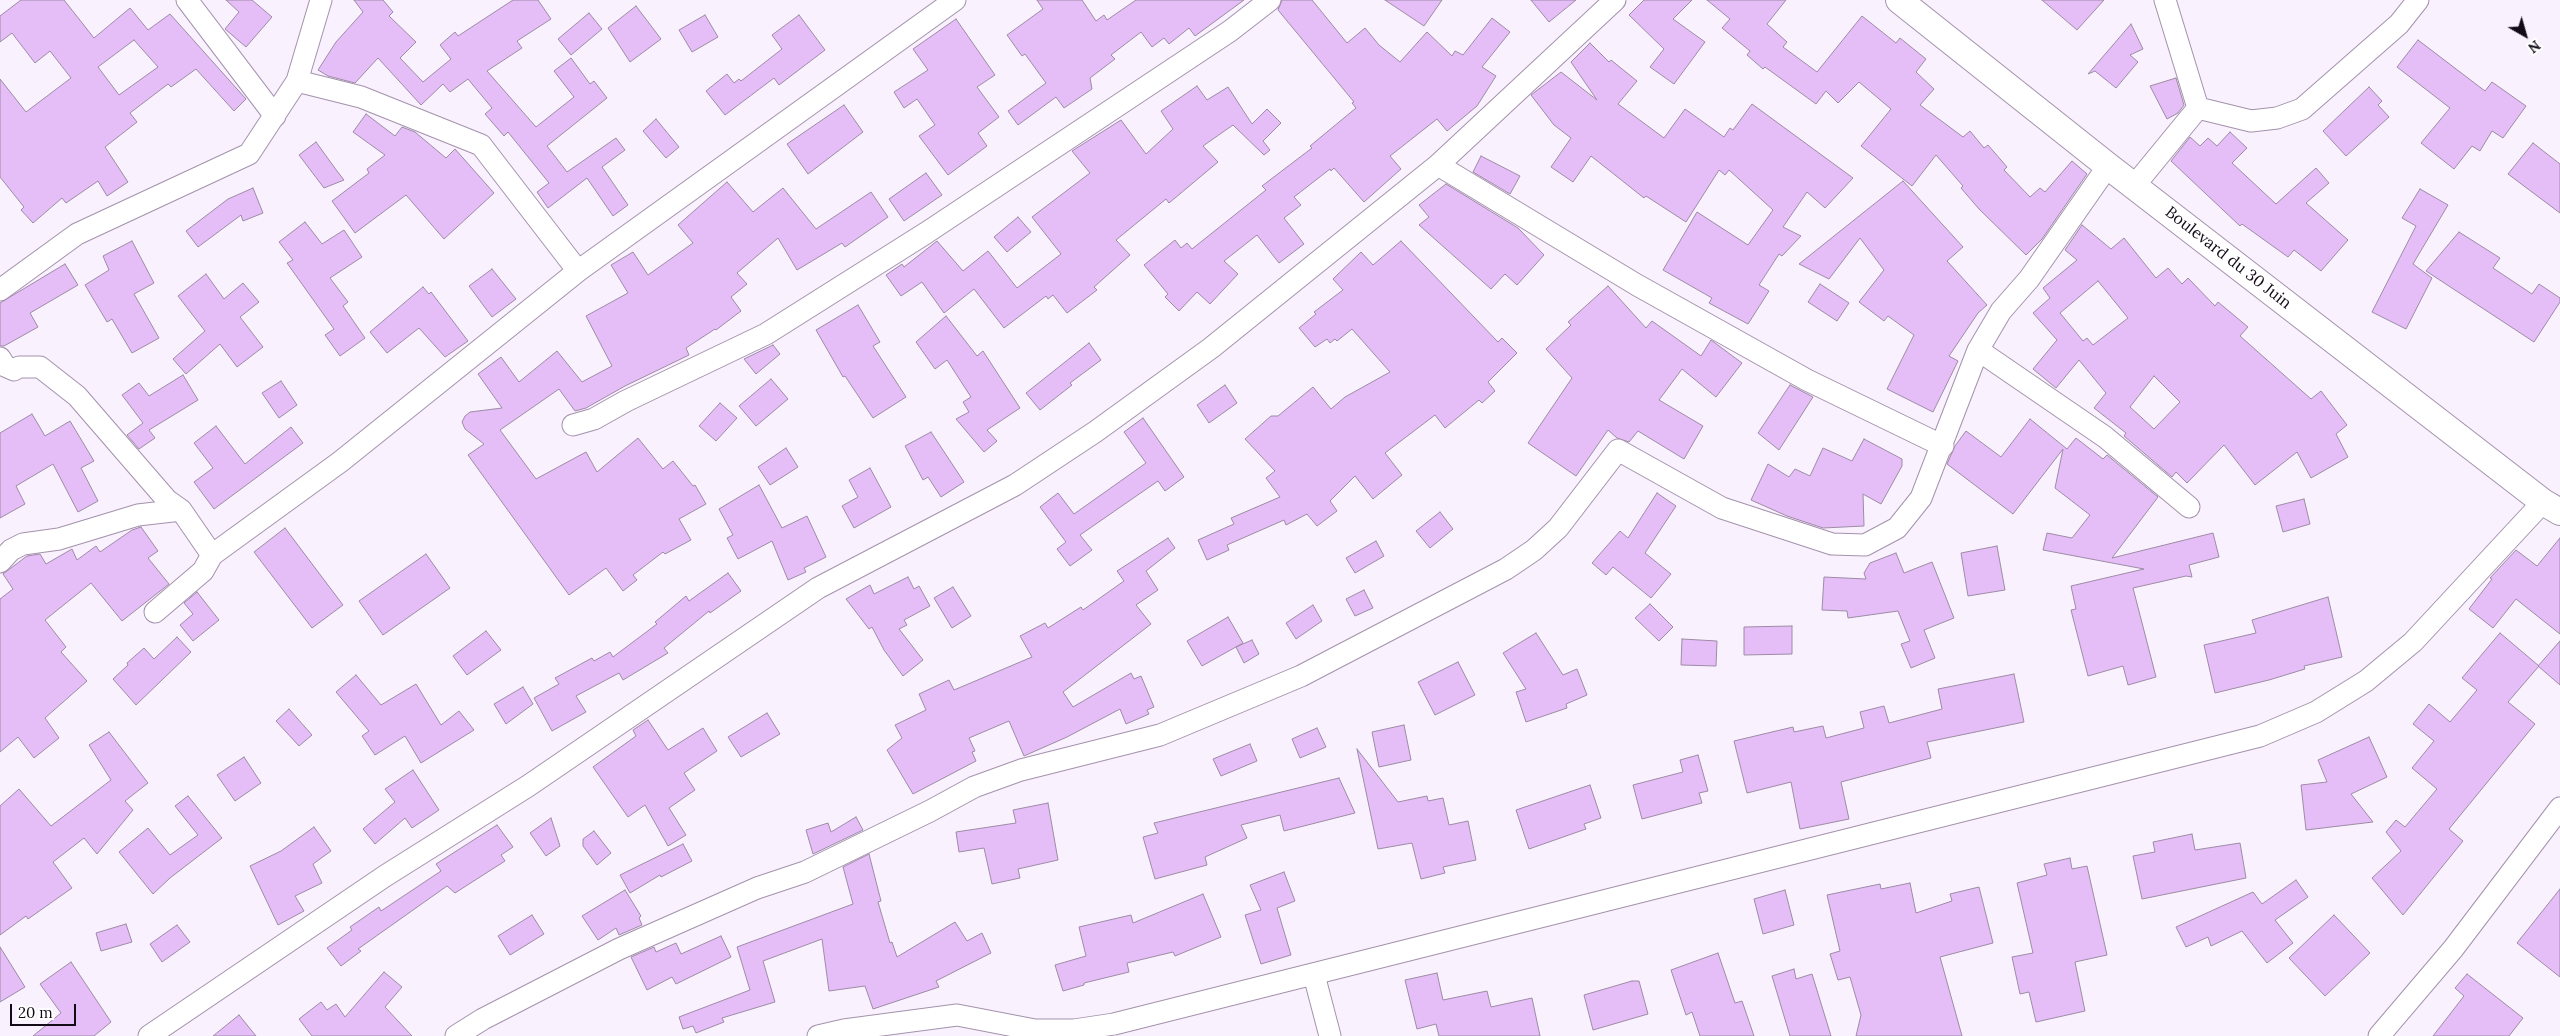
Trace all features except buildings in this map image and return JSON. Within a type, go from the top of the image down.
[{"type":"street","points":[[187,0],[275,116]]},
{"type":"street","points":[[0,290],[77,234],[249,154],[297,81],[321,0]]},
{"type":"street","points":[[155,612],[203,571],[212,555],[340,462],[578,271],[955,0]]},
{"type":"street","points":[[573,425],[594,419],[626,401],[766,334],[926,233],[1230,32],[1270,0]]},
{"type":"street","points":[[149,1036],[385,876],[528,786],[818,588],[1015,486],[1095,432],[1211,348],[1438,165],[1615,0]]},
{"type":"street","name":"Boulevard du 30 Juin","points":[[1899,0],[2108,166],[2552,507]]},
{"type":"street","points":[[2165,0],[2198,108]]},
{"type":"street","points":[[2198,108],[2251,121],[2277,118],[2302,109],[2399,24],[2418,0]]},
{"type":"street","points":[[297,81],[361,97],[481,145],[578,271]]},
{"type":"street","points":[[2134,186],[2198,108]]},
{"type":"street","points":[[1438,165],[1637,285],[1807,380],[1943,446]]},
{"type":"street","points":[[456,1036],[483,1019],[619,949],[757,888],[805,872],[930,811],[974,786],[1021,770],[1160,735],[1319,667],[1506,569],[1534,550],[1558,528],[1618,450],[1722,508],[1832,544],[1865,545],[1897,528],[1921,498],[1943,446],[1978,350],[2001,311],[2028,279],[2108,166]]},
{"type":"street","points":[[1978,350],[2105,437],[2189,508]]},
{"type":"street","points":[[0,358],[5,366],[14,370],[19,367],[40,367],[77,396],[167,500],[181,510],[212,555]]},
{"type":"street","points":[[818,1036],[844,1030],[957,1015],[1032,1033],[1074,1030],[1114,1024],[2260,736],[2316,712],[2366,681],[2413,642],[2552,507]]},
{"type":"street","points":[[0,562],[11,550],[22,544],[60,539],[138,515],[181,510]]},
{"type":"street","points":[[2379,1036],[2453,949],[2560,808]]},
{"type":"street","points":[[1314,975],[1330,1036]]}]
